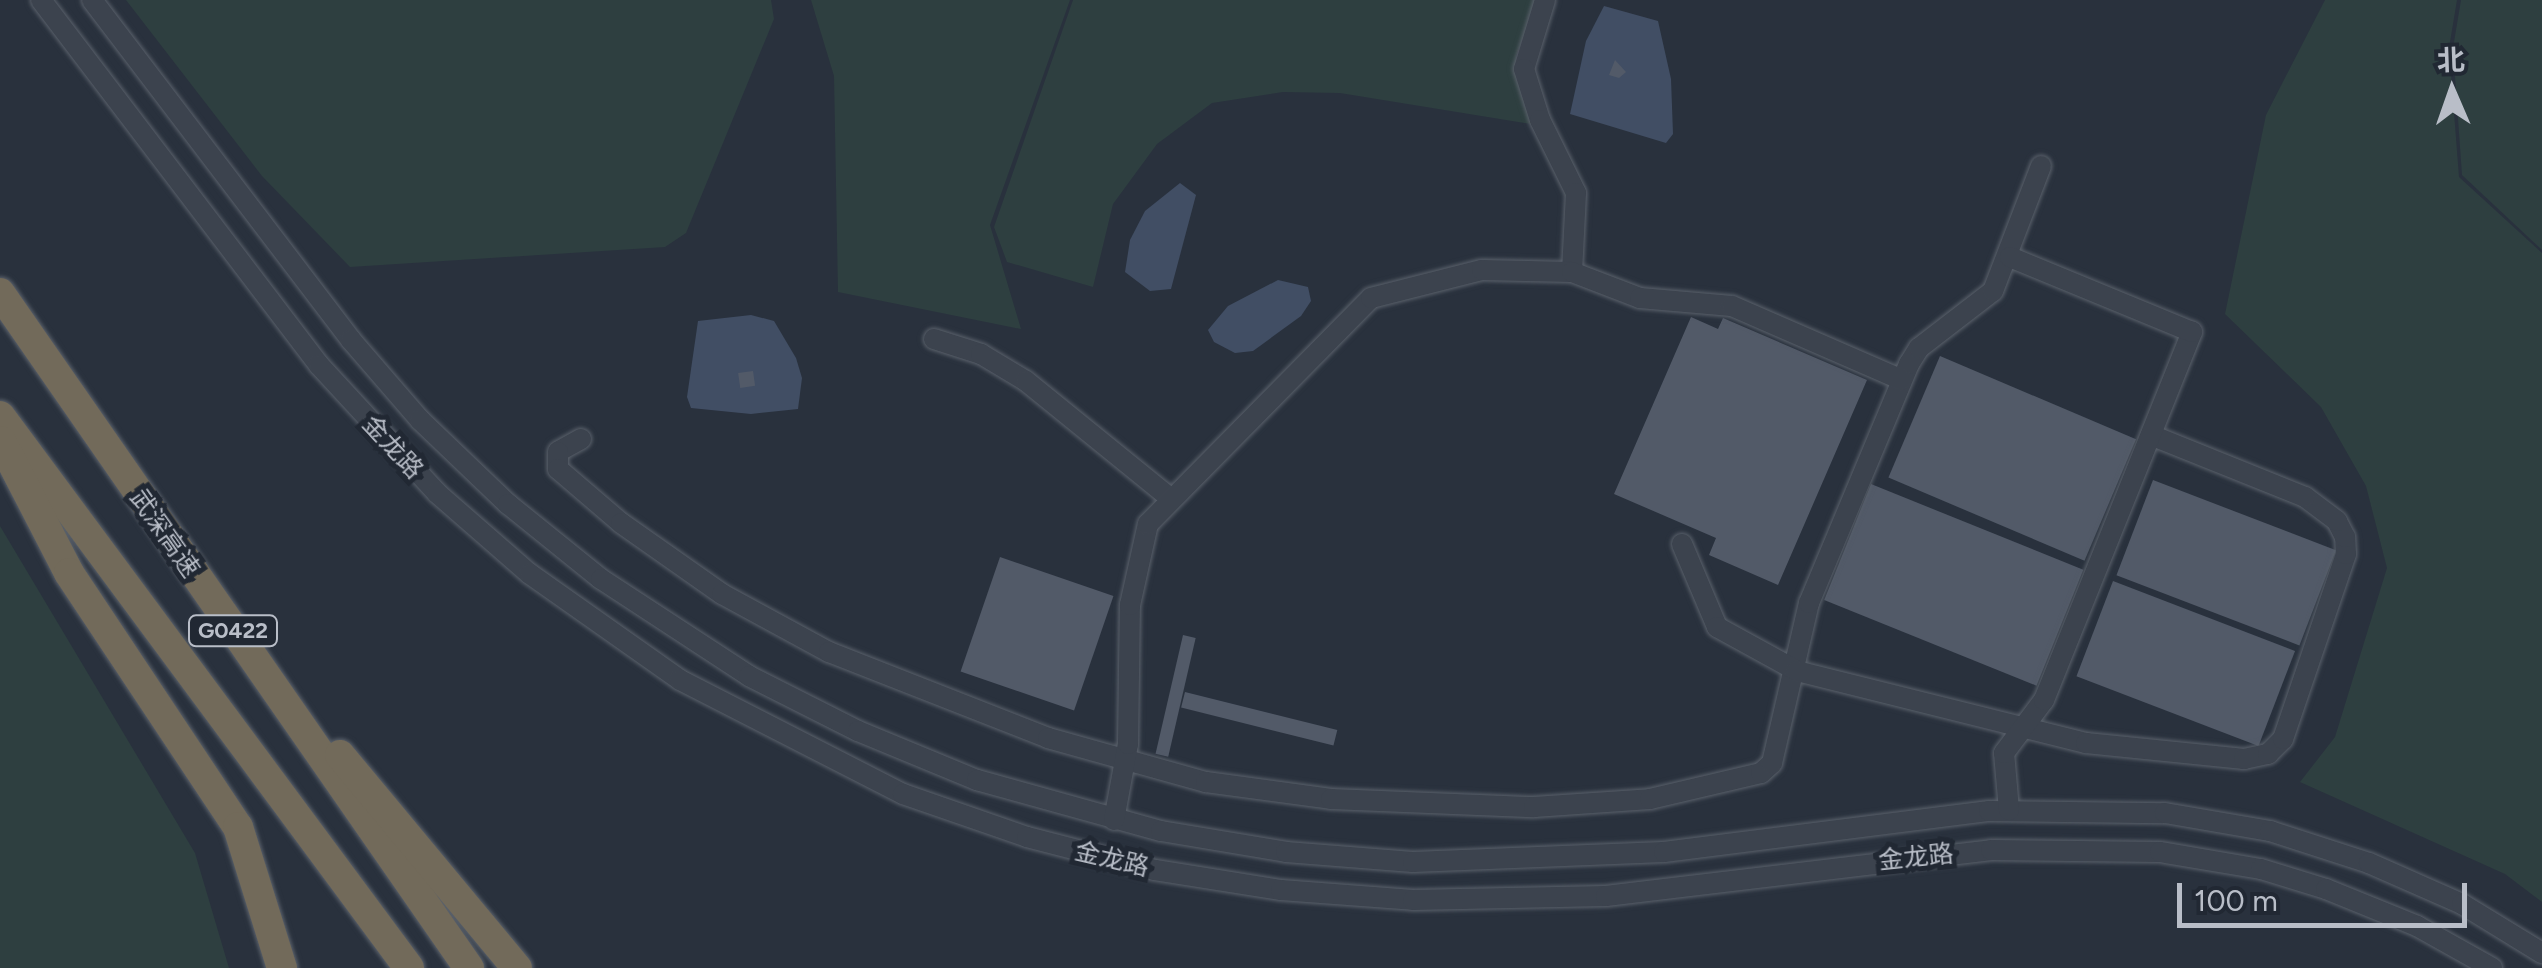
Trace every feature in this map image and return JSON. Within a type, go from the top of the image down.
[{"type":"highway","name":"武深高速","points":[[0,293],[469,968]]},
{"type":"highway","name":"G0422","points":[[0,416],[409,968]]},
{"type":"highway","points":[[0,438],[69,573],[238,827],[282,968]]},
{"type":"highway","points":[[237,636],[463,896],[517,968]]},
{"type":"street","name":"金龙路","points":[[41,0],[319,365],[437,493],[530,574],[680,680],[903,794],[1027,837],[1155,870],[1282,890],[1412,900],[1606,896],[1991,850],[2160,852],[2260,869],[2326,889],[2417,926],[2492,968]]},
{"type":"street","name":"金龙路","points":[[92,0],[386,381],[463,463],[554,543],[650,614],[801,703],[977,780],[1114,820],[1286,852],[1477,862],[1664,852],[2009,810],[2129,809],[2270,831],[2416,882],[2542,953]]},
{"type":"street","points":[[1545,0],[1524,68],[1540,120],[1576,193],[1572,272]]},
{"type":"street","points":[[581,439],[558,452],[558,469],[632,532],[733,600],[901,684],[1126,761],[1206,782],[1373,804],[1534,807],[1650,800],[1768,769],[1798,671],[1794,649],[1809,603],[1902,380],[1919,348],[1993,291],[2010,257],[2041,166]]},
{"type":"street","points":[[2009,810],[2004,752],[2044,700],[2192,332],[2010,257]]},
{"type":"street","points":[[1114,820],[1126,761],[1134,573],[1148,524],[1170,498],[1230,446],[1334,329],[1371,298],[1482,270],[1572,272],[1640,298],[1732,306],[1902,380]]},
{"type":"street","points":[[934,339],[981,354],[1026,381],[1170,498]]},
{"type":"street","points":[[1682,544],[1718,627],[1798,671],[2086,743],[2244,758],[2268,754],[2283,738],[2346,554],[2345,537],[2337,521],[2305,496],[2150,435]]},
{"type":"shaded area","points":[[126,0],[771,0],[774,19],[686,233],[665,247],[350,267],[262,176]]},
{"type":"shaded area","points":[[811,0],[1070,0],[990,225],[1021,329],[838,292],[834,76]]},
{"type":"shaded area","points":[[1073,0],[1538,0],[1516,56],[1531,124],[1340,93],[1283,92],[1212,103],[1157,144],[1113,204],[1093,287],[1007,262],[994,227]]},
{"type":"shaded area","points":[[2325,0],[2457,0],[2449,48],[2459,177],[2542,253],[2542,902],[2505,874],[2300,782],[2335,737],[2387,568],[2366,486],[2321,407],[2225,314],[2266,115]]},
{"type":"shaded area","points":[[2461,0],[2542,0],[2542,250],[2462,175],[2453,48]]},
{"type":"shaded area","points":[[0,526],[195,853],[229,968],[0,968]]},
{"type":"water","points":[[1604,6],[1658,21],[1671,79],[1673,134],[1666,143],[1570,114],[1586,41]]},
{"type":"water","points":[[1180,183],[1196,195],[1171,289],[1150,291],[1125,272],[1130,240],[1145,211]]},
{"type":"water","points":[[1278,280],[1308,287],[1311,301],[1301,316],[1253,351],[1235,353],[1214,342],[1208,330],[1228,306]]},
{"type":"water","points":[[751,315],[774,321],[796,358],[802,378],[798,409],[751,414],[691,408],[687,397],[698,321]]},
{"type":"building","points":[[1615,60],[1626,72],[1619,78],[1609,75]]},
{"type":"building","points":[[1691,317],[1718,329],[1723,318],[1867,380],[1778,585],[1709,555],[1716,538],[1614,494]]},
{"type":"building","points":[[1940,356],[2136,439],[2084,561],[1888,478]]},
{"type":"building","points":[[753,371],[755,386],[740,388],[738,373]]},
{"type":"building","points":[[2153,480],[2336,550],[2299,645],[2116,575]]},
{"type":"building","points":[[1871,484],[2083,570],[2036,686],[1824,600]]},
{"type":"building","points":[[1000,557],[1113,596],[1074,710],[961,671]]},
{"type":"building","points":[[2113,581],[2295,651],[2258,746],[2076,676]]},
{"type":"building","points":[[1183,635],[1196,638],[1168,757],[1156,754]]},
{"type":"building","points":[[1185,692],[1337,730],[1333,746],[1181,708]]}]
